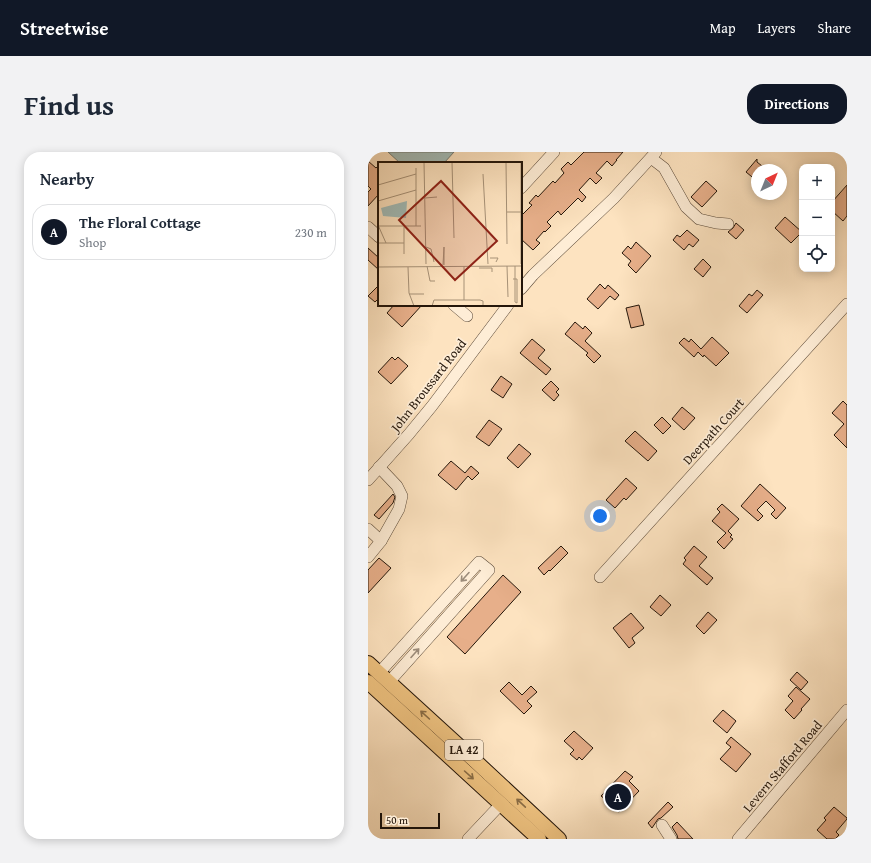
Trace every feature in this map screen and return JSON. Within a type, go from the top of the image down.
[{"type":"main road","name":"LA 42","points":[[368,663],[379,679],[500,804],[539,839]]},
{"type":"main road","name":"LA 42","points":[[379,679],[472,758],[560,839]]},
{"type":"main road","points":[[521,822],[531,823],[538,826],[552,839]]},
{"type":"street","points":[[522,187],[554,152]]},
{"type":"street","points":[[522,288],[533,275],[614,198],[654,155],[664,168],[686,207],[699,218],[716,223],[728,224]]},
{"type":"street","points":[[368,227],[378,236]]},
{"type":"street","name":"Deerpath Court","points":[[600,577],[847,304]]},
{"type":"street","points":[[455,306],[467,316]]},
{"type":"street","name":"John Broussard Road","points":[[368,480],[432,406],[507,306]]},
{"type":"street","points":[[368,557],[381,541],[399,509],[402,496],[397,486],[379,467]]},
{"type":"street","points":[[368,529],[381,541]]},
{"type":"street","points":[[479,562],[489,570],[379,679],[479,562]]},
{"type":"street","name":"Levern Stafford Road","points":[[738,839],[847,710]]},
{"type":"street","points":[[468,839],[500,804]]},
{"type":"street","points":[[662,826],[671,839]]},
{"type":"water","points":[[388,152],[454,152],[445,162],[399,162]]},
{"type":"building","points":[[584,152],[623,152],[612,166],[607,161],[596,173],[602,178],[596,184],[590,178],[579,190],[586,197],[582,202],[578,198],[561,215],[558,211],[547,222],[551,226],[536,240],[540,243],[533,250],[522,240],[522,215],[532,205],[529,203],[536,195],[538,197],[553,181],[555,183],[564,173],[561,169],[568,162],[571,165]]},
{"type":"building","points":[[757,159],[757,162],[760,164],[753,164]]},
{"type":"building","points":[[368,161],[376,168],[378,166],[378,195],[368,206],[368,192],[371,189],[368,186]]},
{"type":"building","points":[[751,166],[751,176],[746,172]]},
{"type":"building","points":[[706,181],[717,191],[702,207],[691,197]]},
{"type":"building","points":[[847,185],[847,216],[843,221],[835,214],[835,199]]},
{"type":"building","points":[[785,217],[799,229],[799,235],[791,243],[775,228]]},
{"type":"building","points":[[736,223],[744,230],[736,239],[728,232]]},
{"type":"building","points":[[687,230],[699,240],[693,247],[689,244],[684,250],[673,240],[677,235],[680,237]]},
{"type":"building","points":[[636,242],[651,256],[636,273],[628,265],[631,261],[622,253],[628,246],[631,249]]},
{"type":"building","points":[[368,248],[378,257],[378,269],[368,260]]},
{"type":"building","points":[[703,259],[711,267],[703,277],[694,269]]},
{"type":"building","points":[[600,284],[605,289],[608,285],[619,295],[615,300],[610,296],[598,309],[587,299]]},
{"type":"building","points":[[378,286],[378,299],[375,302],[368,296]]},
{"type":"building","points":[[757,290],[763,295],[747,313],[739,306],[749,294],[752,296]]},
{"type":"building","points":[[639,305],[644,325],[631,328],[626,308]]},
{"type":"building","points":[[393,306],[421,306],[402,327],[387,313]]},
{"type":"building","points":[[575,322],[583,329],[585,326],[592,333],[585,341],[601,356],[594,363],[586,355],[588,353],[565,334]]},
{"type":"building","points":[[712,337],[729,353],[716,366],[704,355],[703,357],[698,352],[694,357],[679,343],[684,338],[689,342],[691,339],[701,349]]},
{"type":"building","points":[[532,339],[545,350],[538,358],[551,369],[546,375],[520,353]]},
{"type":"building","points":[[392,357],[395,360],[398,357],[408,366],[391,384],[378,372]]},
{"type":"building","points":[[501,376],[512,384],[503,398],[491,390]]},
{"type":"building","points":[[551,381],[559,389],[556,392],[559,395],[554,401],[542,390]]},
{"type":"building","points":[[843,401],[847,405],[847,448],[834,435],[844,424],[832,413]]},
{"type":"building","points":[[682,407],[695,418],[684,430],[672,419]]},
{"type":"building","points":[[662,417],[671,426],[663,434],[654,425]]},
{"type":"building","points":[[489,420],[502,429],[489,446],[476,437]]},
{"type":"building","points":[[635,431],[657,451],[648,461],[625,441]]},
{"type":"building","points":[[519,444],[531,454],[518,468],[507,458]]},
{"type":"building","points":[[451,461],[465,473],[471,466],[479,473],[472,480],[468,476],[456,490],[438,475]]},
{"type":"building","points":[[626,478],[637,488],[626,500],[624,498],[615,508],[606,500]]},
{"type":"building","points":[[760,484],[786,508],[776,519],[771,514],[775,510],[766,501],[757,510],[763,516],[758,521],[741,506]]},
{"type":"building","points":[[393,494],[395,497],[393,503],[379,519],[374,515]]},
{"type":"building","points":[[722,504],[739,519],[728,531],[732,535],[730,537],[733,539],[724,549],[717,542],[726,533],[712,521],[720,512],[717,509]]},
{"type":"building","points":[[561,546],[568,553],[544,575],[538,568]]},
{"type":"building","points":[[694,546],[707,557],[699,566],[713,578],[707,585],[683,564],[686,560],[684,558]]},
{"type":"building","points":[[379,558],[391,568],[368,593],[368,570]]},
{"type":"building","points":[[503,575],[521,592],[465,654],[447,637]]},
{"type":"building","points":[[660,595],[671,605],[661,616],[650,607]]},
{"type":"building","points":[[708,612],[717,620],[704,634],[696,626]]},
{"type":"building","points":[[631,613],[644,628],[632,638],[635,643],[629,648],[613,628]]},
{"type":"building","points":[[797,672],[808,682],[801,690],[790,680]]},
{"type":"building","points":[[509,682],[522,695],[531,686],[537,692],[527,701],[532,706],[524,714],[500,691]]},
{"type":"building","points":[[796,687],[810,699],[794,719],[785,710],[793,701],[788,696]]},
{"type":"building","points":[[723,710],[736,721],[727,733],[713,721]]},
{"type":"building","points":[[574,731],[593,748],[582,760],[579,757],[577,760],[570,754],[574,750],[564,741]]},
{"type":"building","points":[[731,737],[751,754],[736,772],[720,759],[731,747],[726,743]]},
{"type":"building","points":[[625,771],[633,777],[629,781],[639,791],[619,812],[601,796]]},
{"type":"building","points":[[668,802],[673,807],[658,819],[652,828],[648,823]]},
{"type":"building","points":[[834,807],[847,819],[836,832],[839,835],[835,839],[827,839],[817,830],[826,820],[824,818]]},
{"type":"building","points":[[677,822],[693,839],[678,839],[672,827]]},
{"type":"place","name":"The Floral Cottage","points":[[618,797]]}]
